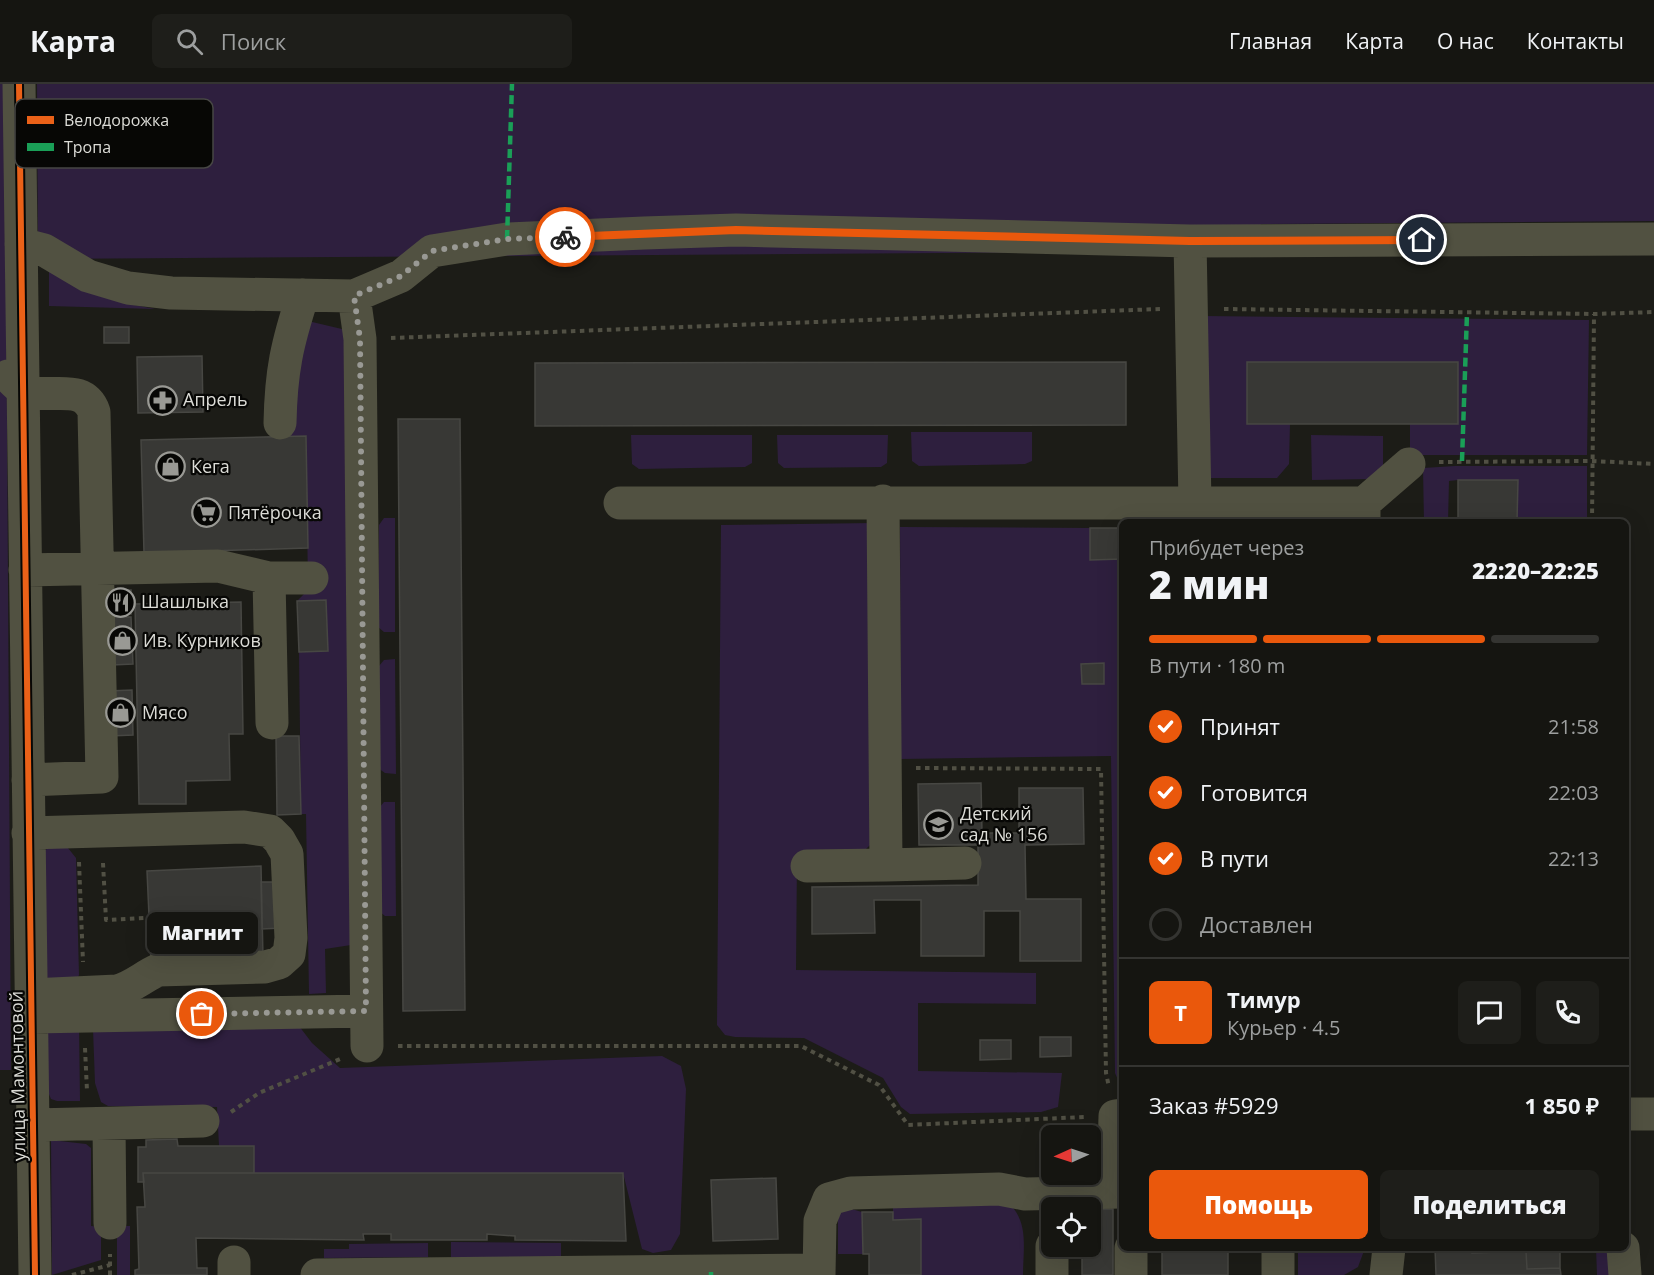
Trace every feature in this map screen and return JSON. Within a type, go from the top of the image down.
[{"type":"street","name":"улица Мамонтовой","points":[[19,84],[19,99]]},
{"type":"street","name":"улица Мамонтовой","points":[[20,168],[21,244],[11,379],[25,570],[14,733],[28,780],[35,1275]]},
{"type":"street","points":[[21,244],[44,250],[88,276],[128,288],[171,293],[354,296],[401,276],[432,251],[507,239],[736,230],[1190,241],[1654,239]]},
{"type":"street","points":[[1190,241],[1195,503]]},
{"type":"street","points":[[280,423],[281,376],[285,351],[303,295]]},
{"type":"street","points":[[354,296],[360,339],[367,1046]]},
{"type":"street","points":[[11,379],[44,393],[79,394],[91,401],[94,412],[102,777],[28,780]]},
{"type":"street","points":[[620,503],[883,501],[1195,503],[1364,513],[1409,464]]},
{"type":"street","points":[[883,501],[886,865]]},
{"type":"street","points":[[25,570],[218,566],[269,578],[312,578]]},
{"type":"street","points":[[269,578],[272,723]]},
{"type":"street","points":[[28,833],[244,827],[270,831],[279,840],[287,854],[291,938],[289,954],[279,963],[265,967],[158,970],[144,976],[129,988],[32,1006]]},
{"type":"street","points":[[807,866],[965,863]]},
{"type":"street","points":[[32,1006],[366,1011]]},
{"type":"street","points":[[1629,1114],[1654,1114]]},
{"type":"street","points":[[1074,1197],[1115,1191],[1114,1153],[1119,1115]]},
{"type":"street","points":[[34,1125],[203,1121]]},
{"type":"street","points":[[109,1124],[110,1223]]},
{"type":"street","points":[[317,1275],[819,1272],[820,1221],[829,1199],[851,1193],[999,1189],[1041,1197]]},
{"type":"street","points":[[1131,1251],[1131,1275]]},
{"type":"street","points":[[1278,1251],[1278,1275]]},
{"type":"street","points":[[1386,1275],[1389,1251]]},
{"type":"street","points":[[1623,1251],[1625,1275]]},
{"type":"street","points":[[1052,1275],[1053,1257]]},
{"type":"path","points":[[360,339],[1191,308],[1594,314],[1654,312]]},
{"type":"path","points":[[1592,519],[1594,314]]},
{"type":"path","points":[[1409,464],[1592,461],[1654,464]]},
{"type":"path","points":[[259,1093],[367,1046],[801,1046],[879,1085],[908,1125],[1119,1115],[1106,1073],[1101,769],[885,768]]},
{"type":"path","points":[[103,857],[106,920],[144,918]]},
{"type":"path","points":[[72,1275],[110,1265]]},
{"type":"shaded area","points":[[0,84],[8,84],[6,259],[11,1070],[0,1070]]},
{"type":"shaded area","points":[[37,84],[1654,84],[1654,221],[1261,224],[1248,251],[38,259],[37,168],[213,168],[213,99],[37,99]]},
{"type":"shaded area","points":[[49,270],[124,303],[155,309],[49,306]]},
{"type":"shaded area","points":[[1203,316],[1589,320],[1587,455],[1410,455],[1410,424],[1458,424],[1457,362],[1247,362],[1247,424],[1290,424],[1289,464],[1277,478],[1205,478]]},
{"type":"shaded area","points":[[308,321],[346,330],[351,945],[325,949],[326,993],[309,994],[306,814],[301,814],[299,652],[328,651],[326,600],[297,601],[308,590],[306,436],[290,436],[288,385]]},
{"type":"shaded area","points":[[911,432],[1032,432],[1032,461],[1025,464],[919,466],[912,461]]},
{"type":"shaded area","points":[[631,435],[752,435],[752,463],[745,467],[639,469],[632,464]]},
{"type":"shaded area","points":[[777,435],[888,435],[887,463],[881,467],[784,468],[778,463]]},
{"type":"shaded area","points":[[1311,435],[1383,436],[1383,467],[1371,479],[1312,480]]},
{"type":"shaded area","points":[[1587,466],[1587,519],[1517,519],[1517,480],[1458,480],[1449,481],[1448,519],[1424,519],[1423,468]]},
{"type":"shaded area","points":[[384,518],[395,518],[395,632],[384,632],[378,627],[379,525]]},
{"type":"shaded area","points":[[874,523],[872,843],[861,854],[797,858],[796,970],[1036,973],[1036,1004],[918,1003],[918,1071],[1062,1073],[1058,1107],[1041,1112],[910,1114],[901,1107],[883,1078],[804,1038],[735,1037],[725,1035],[717,1025],[721,525]]},
{"type":"shaded area","points":[[900,527],[1090,528],[1091,560],[1119,559],[1119,1082],[1115,1073],[1111,756],[901,759]]},
{"type":"shaded area","points":[[395,659],[396,774],[385,773],[378,768],[379,666],[384,660]]},
{"type":"shaded area","points":[[384,802],[395,802],[396,916],[385,916],[379,911],[379,808]]},
{"type":"shaded area","points":[[49,848],[68,848],[76,858],[79,975],[76,981],[45,984],[43,851]]},
{"type":"shaded area","points":[[79,1023],[80,1101],[57,1101],[51,1099],[48,1092],[47,1033]]},
{"type":"shaded area","points":[[299,1026],[312,1043],[340,1068],[662,1056],[681,1066],[686,1089],[680,1234],[671,1250],[653,1253],[642,1249],[623,1173],[254,1173],[254,1146],[219,1146],[217,1107],[108,1106],[101,1102],[95,1083],[93,1029]]},
{"type":"shaded area","points":[[51,1140],[86,1144],[91,1148],[91,1226],[101,1227],[101,1260],[52,1275]]},
{"type":"shaded area","points":[[893,1201],[1010,1205],[1020,1220],[1024,1237],[1023,1275],[921,1275],[921,1220],[893,1220]]},
{"type":"shaded area","points":[[848,1208],[862,1212],[863,1254],[838,1254],[838,1210]]},
{"type":"shaded area","points":[[117,1226],[130,1226],[130,1275],[117,1275]]},
{"type":"shaded area","points":[[451,1242],[561,1243],[561,1257],[451,1257]]},
{"type":"shaded area","points":[[428,1243],[428,1257],[324,1258],[324,1249],[349,1249],[349,1244]]},
{"type":"shaded area","points":[[1298,1251],[1364,1251],[1358,1267],[1344,1275],[1298,1275]]},
{"type":"shaded area","points":[[1596,1251],[1615,1251],[1617,1275],[1597,1275]]},
{"type":"building","points":[[104,327],[129,327],[129,343],[104,343]]},
{"type":"building","points":[[202,356],[203,412],[138,413],[137,357]]},
{"type":"building","points":[[1126,362],[1126,425],[535,426],[535,363]]},
{"type":"building","points":[[1247,362],[1458,362],[1458,424],[1247,424]]},
{"type":"building","points":[[398,419],[460,419],[465,1010],[403,1011]]},
{"type":"building","points":[[306,436],[308,548],[144,553],[141,440]]},
{"type":"building","points":[[1458,480],[1518,480],[1517,519],[1458,519]]},
{"type":"building","points":[[1090,528],[1119,528],[1119,559],[1090,560]]},
{"type":"building","name":"Шашлыка","points":[[131,590],[131,614],[110,615],[110,591]]},
{"type":"building","points":[[326,600],[328,651],[299,652],[297,601]]},
{"type":"building","points":[[241,602],[243,734],[229,734],[230,780],[186,781],[186,804],[139,804],[135,604]]},
{"type":"building","name":"Ив. Курников","points":[[110,617],[131,617],[133,664],[112,665]]},
{"type":"building","points":[[1104,663],[1104,684],[1082,684],[1081,664]]},
{"type":"building","name":"Мясо","points":[[132,690],[133,735],[110,736],[108,691]]},
{"type":"building","points":[[276,736],[299,736],[301,814],[277,815]]},
{"type":"building","points":[[981,783],[982,833],[1019,833],[1019,788],[1083,788],[1084,844],[1025,845],[1026,899],[1081,899],[1081,961],[1020,961],[1020,911],[984,911],[984,956],[921,956],[921,900],[874,900],[875,933],[812,934],[812,887],[978,885],[978,845],[919,845],[918,784]]},
{"type":"building","points":[[261,866],[263,957],[151,961],[147,871]]},
{"type":"building","points":[[261,882],[280,882],[281,928],[262,929]]},
{"type":"building","points":[[1040,1037],[1071,1037],[1071,1056],[1040,1057]]},
{"type":"building","points":[[980,1040],[1011,1040],[1011,1059],[980,1060]]},
{"type":"building","points":[[177,1139],[178,1146],[254,1146],[254,1173],[143,1173],[144,1182],[138,1182],[138,1147],[146,1147],[146,1140]]},
{"type":"building","points":[[143,1173],[623,1173],[626,1241],[515,1240],[515,1236],[487,1234],[487,1240],[391,1240],[391,1234],[363,1234],[364,1240],[196,1238],[197,1268],[207,1268],[207,1275],[135,1275],[135,1270],[139,1269],[137,1207],[145,1207]]},
{"type":"building","points":[[776,1178],[778,1239],[713,1241],[711,1180]]},
{"type":"building","points":[[1101,1209],[1113,1209],[1113,1275],[1082,1275],[1082,1257],[1101,1257]]},
{"type":"building","points":[[862,1212],[893,1212],[893,1220],[921,1219],[921,1275],[869,1275],[869,1254],[863,1254]]},
{"type":"building","points":[[1162,1251],[1228,1251],[1228,1275],[1162,1275]]},
{"type":"building","points":[[1435,1251],[1472,1251],[1472,1253],[1526,1251],[1527,1269],[1560,1268],[1561,1275],[1436,1275]]},
{"type":"building","points":[[1526,1251],[1560,1251],[1560,1268],[1527,1269]]},
{"type":"marked path","points":[[507,239],[512,84]]},
{"type":"marked path","points":[[1462,461],[1467,313]]},
{"type":"cycle path","points":[[19,84],[19,99]]},
{"type":"cycle path","points":[[20,168],[35,1275]]},
{"type":"way so far","points":[[202,1014],[366,1011],[360,339],[354,296],[401,276],[432,251],[507,239],[565,237]]},
{"type":"place","name":"Апрель","points":[[162,400]]},
{"type":"place","name":"Кега","points":[[170,467]]},
{"type":"place","name":"Пятёрочка","points":[[207,513]]},
{"type":"place","name":"Шашлыка","points":[[120,602]]},
{"type":"place","name":"Ив. Курников","points":[[122,641]]},
{"type":"place","name":"Мясо","points":[[121,713]]},
{"type":"place","name":"Детский сад № 156","points":[[939,824]]},
{"type":"place","name":"Магнит","points":[[202,1014]]},
{"type":"route","points":[[565,237],[736,230],[1190,241],[1422,240]]}]
